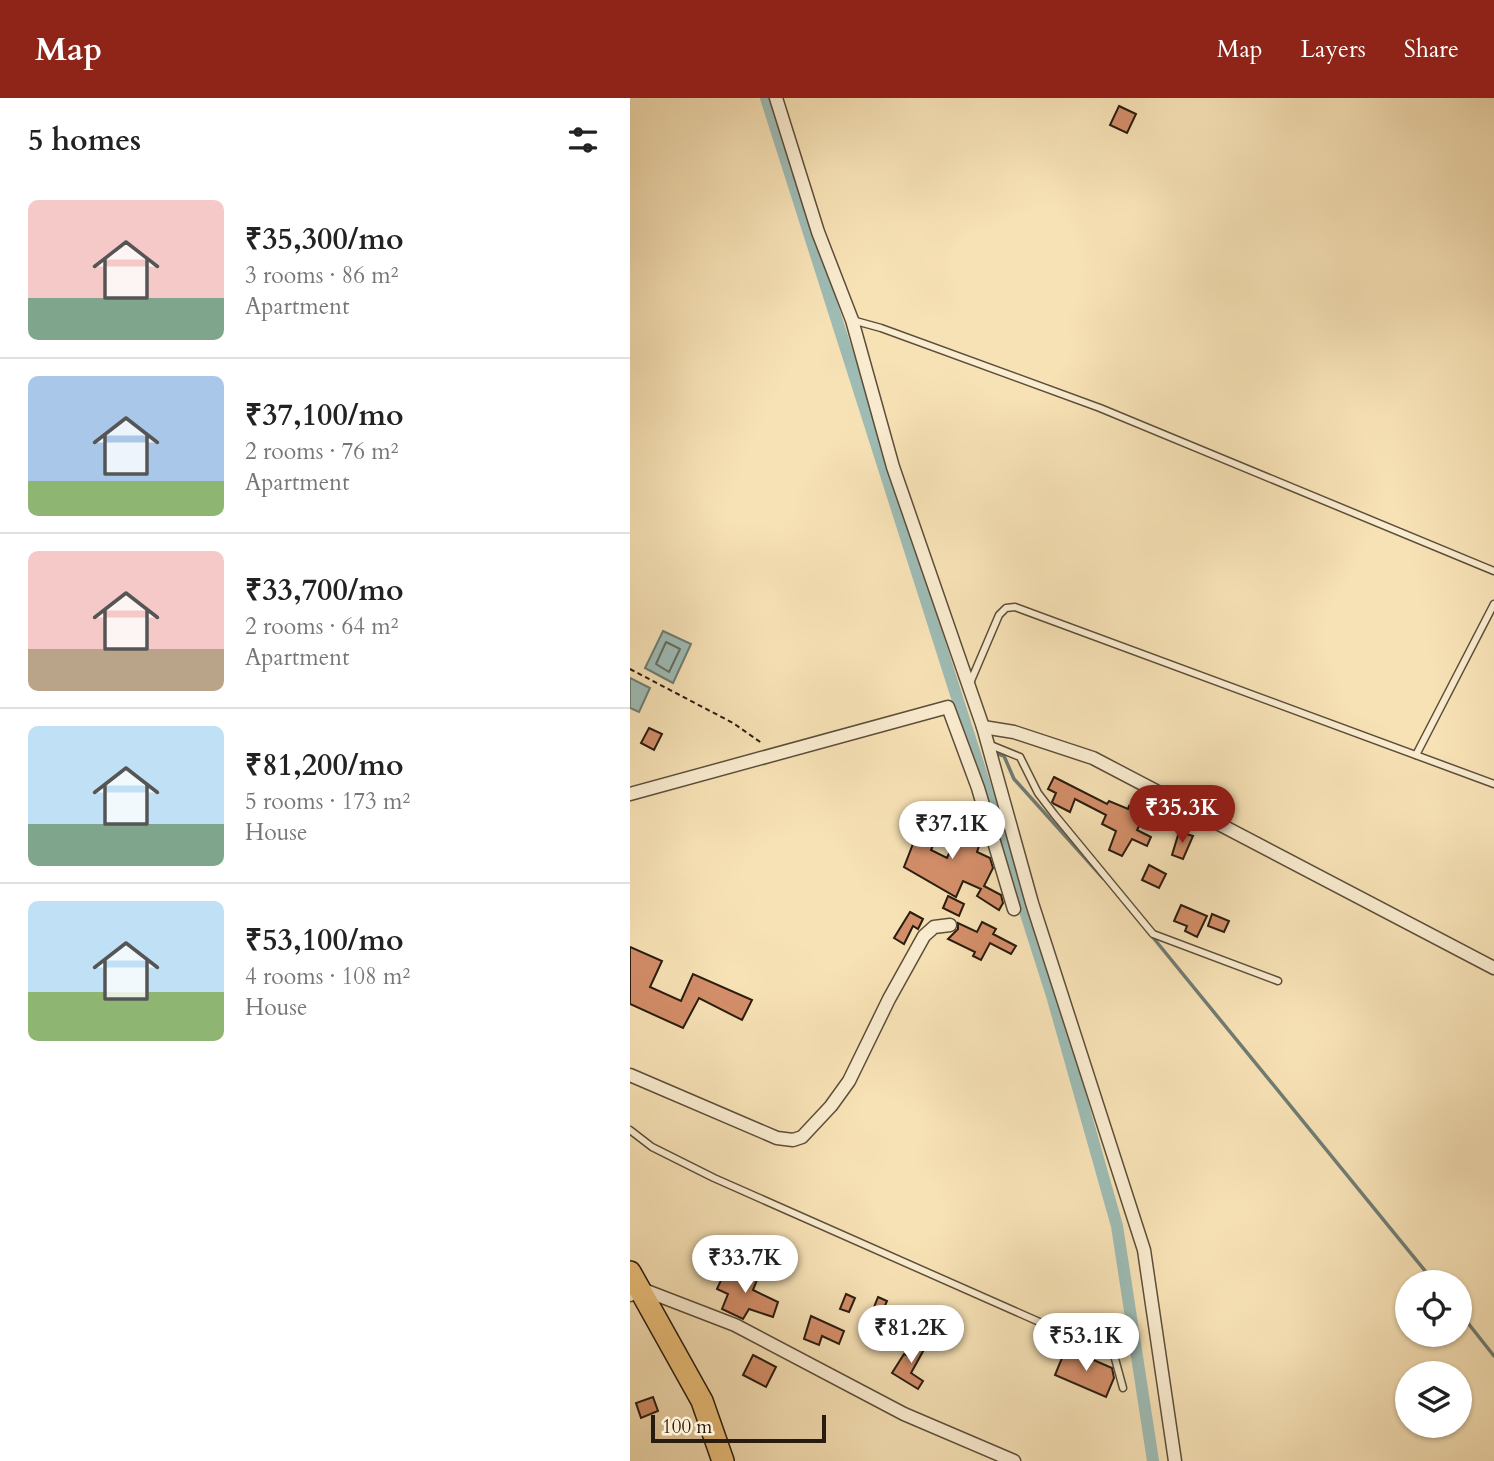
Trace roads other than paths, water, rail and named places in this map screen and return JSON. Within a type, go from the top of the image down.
[{"type":"highway","points":[[633,1285],[702,1401],[723,1461]]},
{"type":"street","points":[[776,98],[818,232],[852,320],[893,467],[983,727],[1032,903],[1144,1250],[1175,1461]]},
{"type":"street","points":[[630,794],[948,708],[978,788],[1014,909]]},
{"type":"street","points":[[983,727],[1014,732],[1093,758],[1494,968]]},
{"type":"street","points":[[978,788],[998,782]]},
{"type":"street","points":[[630,1075],[777,1138],[793,1140],[802,1137],[831,1106],[849,1081],[888,999],[924,936],[934,927],[950,925]]},
{"type":"street","points":[[633,1285],[735,1325],[904,1414],[1014,1461]]},
{"type":"lane","points":[[852,320],[1100,408],[1494,572]]},
{"type":"lane","points":[[1416,755],[1494,604]]},
{"type":"lane","points":[[968,688],[999,615],[1006,608],[1015,607],[1494,784]]},
{"type":"lane","points":[[988,744],[1020,757],[1038,793],[1153,934],[1278,981]]},
{"type":"lane","points":[[630,1130],[652,1147],[714,1178],[1114,1355],[1123,1388]]},
{"type":"water","points":[[663,631],[691,644],[673,683],[645,668]]},
{"type":"water","points":[[630,678],[650,688],[639,712],[630,708]]},
{"type":"waterway","points":[[766,98],[1053,999],[1117,1226],[1153,1461]]},
{"type":"waterway","points":[[998,754],[1004,756],[1014,779],[1103,878]]},
{"type":"waterway","points":[[1151,935],[1424,1270]]},
{"type":"waterway","points":[[1472,1328],[1494,1356]]}]
